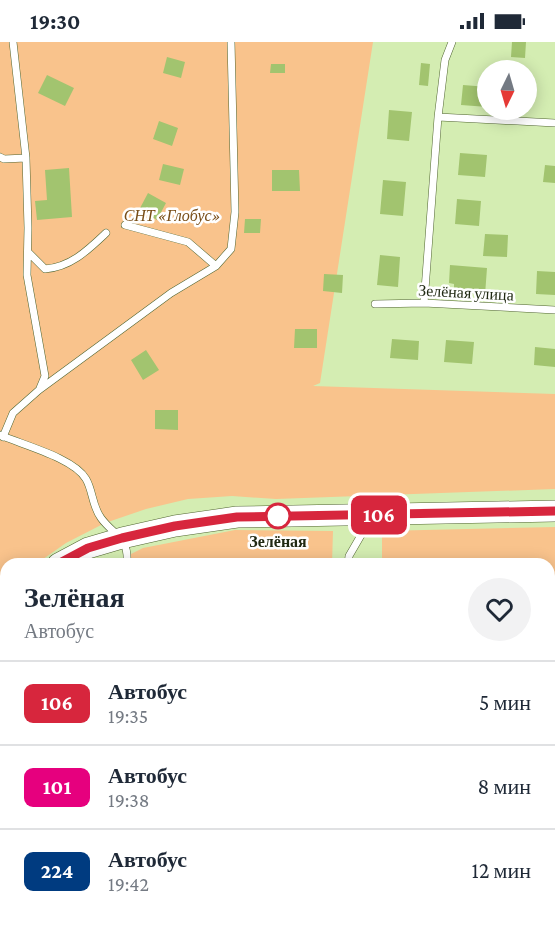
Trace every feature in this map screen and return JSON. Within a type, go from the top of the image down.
[{"type":"main road","points":[[69,558],[88,548],[122,538],[175,526],[237,517],[555,511]]},
{"type":"lane","points":[[13,42],[26,158],[29,287],[45,376],[39,390]]},
{"type":"lane","points":[[127,558],[122,538],[100,518],[91,497],[89,485],[82,474],[60,459],[1,436],[13,413],[39,390],[171,293],[216,266],[231,249],[235,212],[231,42]]},
{"type":"lane","points":[[424,303],[438,117],[445,60],[452,42]]},
{"type":"lane","points":[[438,117],[555,123]]},
{"type":"lane","points":[[0,157],[4,159],[26,158]]},
{"type":"lane","points":[[125,225],[188,242],[216,266]]},
{"type":"lane","points":[[28,252],[45,270],[55,269],[80,257],[106,232]]},
{"type":"lane","name":"Зелёная улица","points":[[375,303],[424,303],[555,310]]},
{"type":"lane","points":[[350,558],[373,515]]},
{"type":"green space","name":"СНТ «Глобус»","points":[[0,42],[373,42],[320,383],[313,386],[555,394],[555,489],[276,499],[232,496],[188,499],[146,509],[105,523],[66,543],[45,558],[0,558]]},
{"type":"green space","points":[[555,527],[555,558],[382,558],[382,531]]},
{"type":"green space","points":[[235,530],[333,531],[332,558],[123,558],[143,548]]},
{"type":"building","points":[[512,42],[526,42],[525,58],[511,57]]},
{"type":"building","points":[[167,57],[185,62],[181,78],[163,73]]},
{"type":"building","points":[[421,63],[430,64],[428,86],[419,85]]},
{"type":"building","points":[[271,64],[285,64],[285,73],[270,73]]},
{"type":"building","points":[[47,75],[74,88],[65,106],[38,93]]},
{"type":"building","points":[[463,85],[477,86],[477,106],[461,105]]},
{"type":"building","points":[[389,110],[412,112],[409,141],[387,139]]},
{"type":"building","points":[[159,121],[178,128],[172,146],[153,139]]},
{"type":"building","points":[[460,153],[487,155],[485,177],[458,175]]},
{"type":"building","points":[[163,164],[184,169],[180,185],[159,180]]},
{"type":"building","points":[[545,165],[555,166],[555,183],[543,182]]},
{"type":"building","points":[[69,168],[72,217],[37,220],[35,201],[47,200],[45,170]]},
{"type":"building","points":[[272,170],[299,170],[300,191],[272,191]]},
{"type":"building","points":[[383,180],[406,182],[403,216],[380,214]]},
{"type":"building","points":[[148,193],[166,203],[157,220],[139,210]]},
{"type":"building","points":[[457,199],[481,201],[479,226],[455,224]]},
{"type":"building","points":[[245,219],[261,219],[260,233],[244,233]]},
{"type":"building","points":[[485,234],[508,235],[507,257],[483,256]]},
{"type":"building","points":[[380,255],[400,257],[398,287],[377,285]]},
{"type":"building","points":[[450,265],[487,268],[485,295],[454,293],[454,284],[449,283]]},
{"type":"building","points":[[537,271],[555,272],[555,295],[536,294]]},
{"type":"building","points":[[324,274],[343,275],[342,293],[323,291]]},
{"type":"building","points":[[295,329],[317,329],[317,348],[294,348]]},
{"type":"building","points":[[392,339],[419,341],[418,360],[390,358]]},
{"type":"building","points":[[446,340],[474,342],[472,364],[444,362]]},
{"type":"building","points":[[535,347],[555,349],[555,367],[534,365]]},
{"type":"building","points":[[146,350],[159,370],[143,380],[131,360]]},
{"type":"building","points":[[155,410],[178,410],[178,430],[155,429]]},
{"type":"bus line","name":"106","points":[[67,558],[88,548],[122,538],[175,526],[237,517],[555,511]]},
{"type":"place","name":"Зелёная","points":[[278,516]]}]
